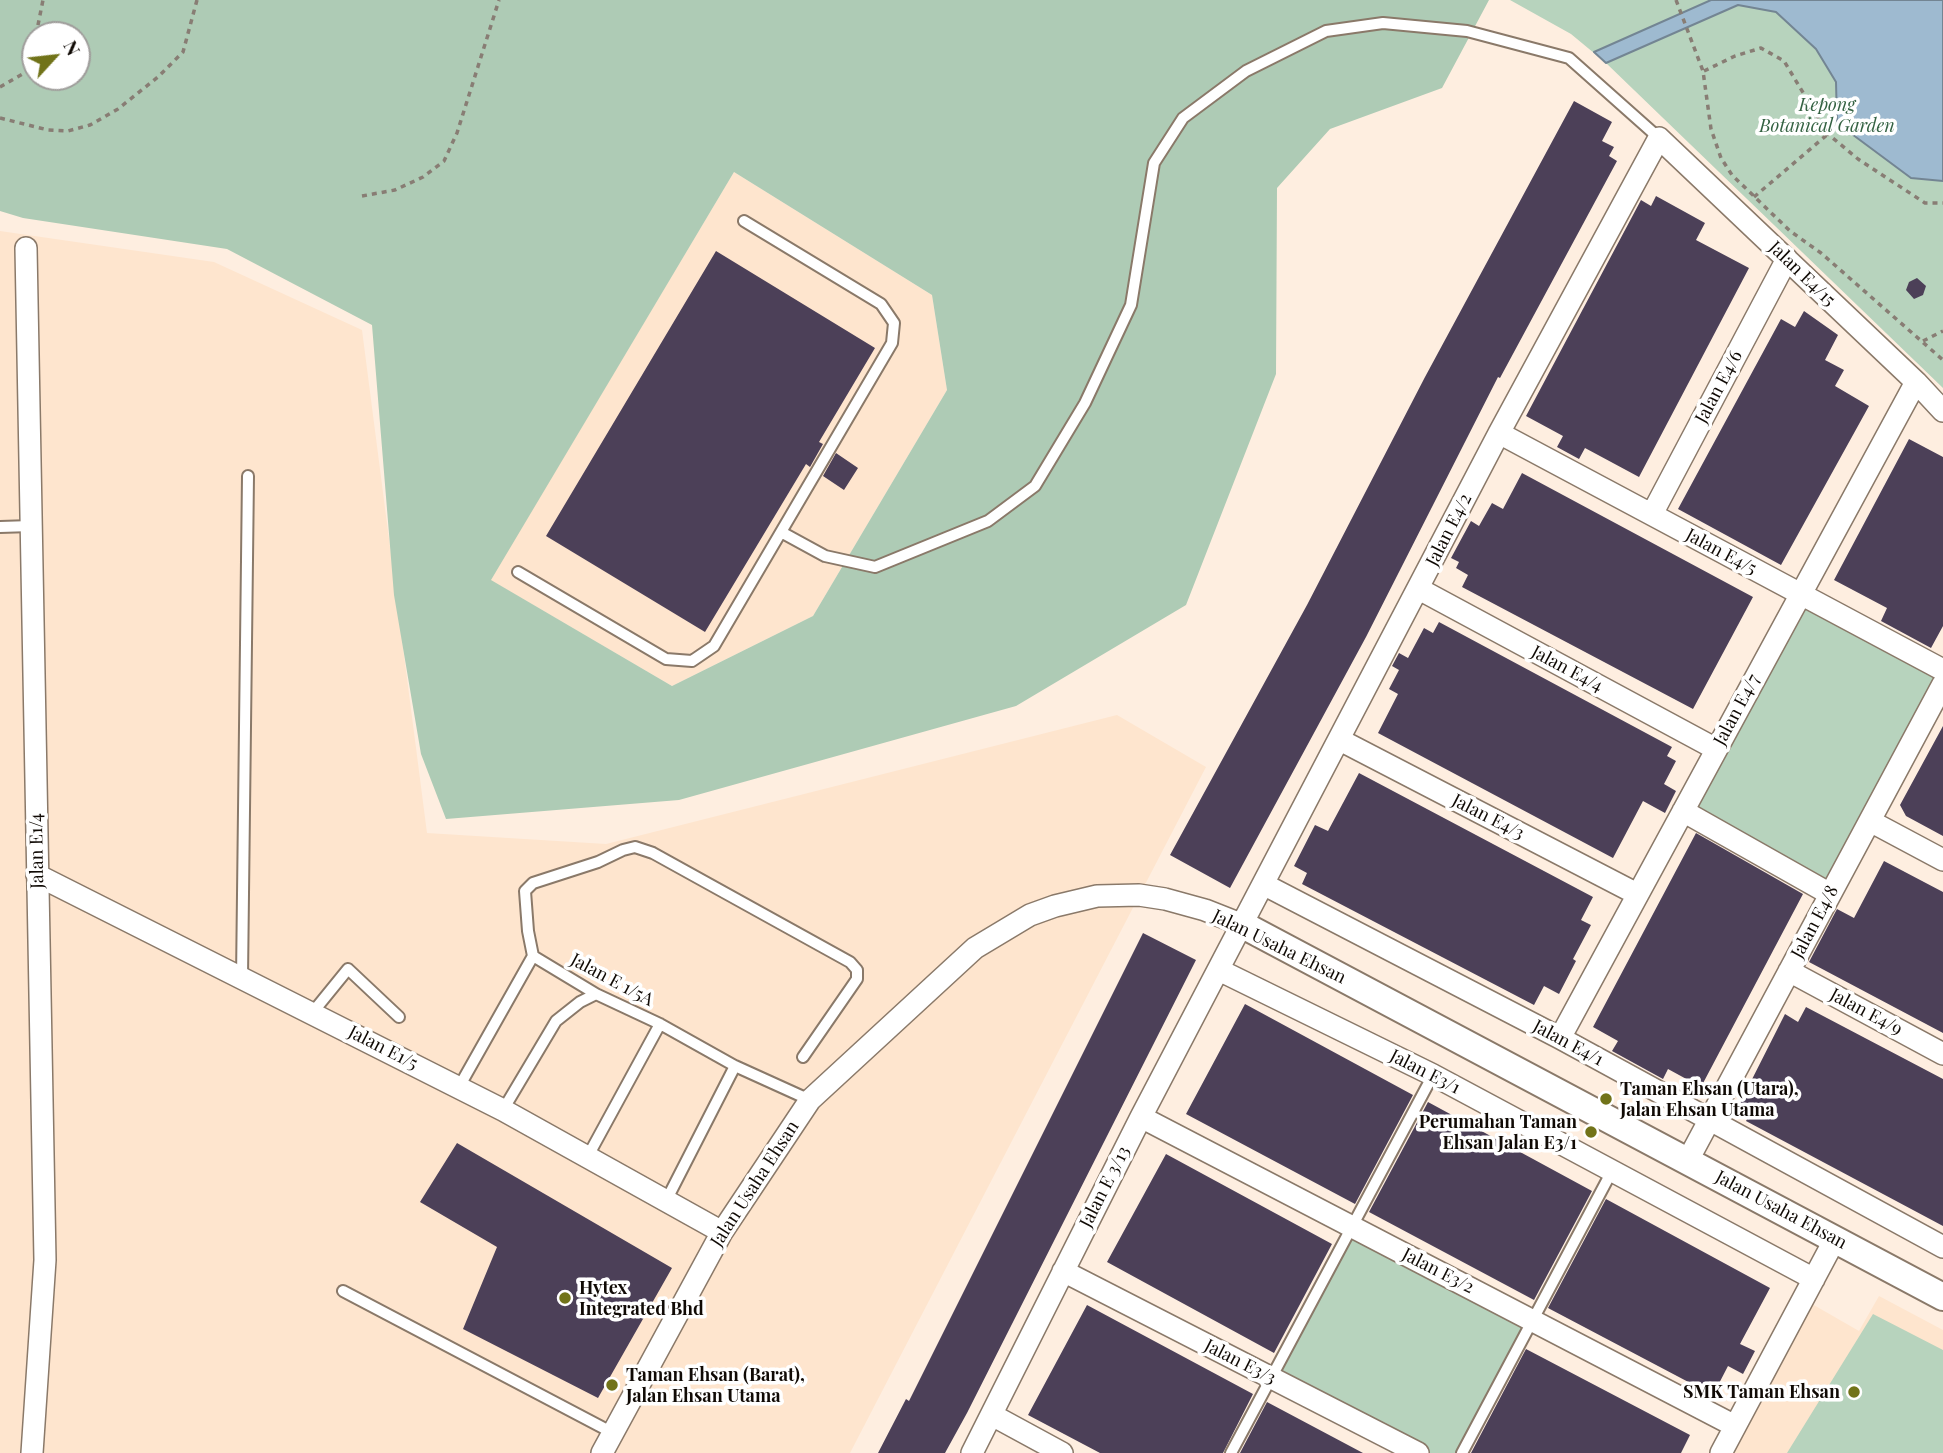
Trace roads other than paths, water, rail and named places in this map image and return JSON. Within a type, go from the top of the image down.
[{"type":"street","name":"Jalan E4/15","points":[[1659,138],[1916,382],[1943,411]]},
{"type":"street","name":"Jalan E4/2","points":[[1243,925],[1499,433],[1659,138]]},
{"type":"street","name":"Jalan E1/4","points":[[26,248],[45,1260],[32,1453]]},
{"type":"street","name":"Jalan E4/6","points":[[1652,514],[1787,259]]},
{"type":"street","name":"Jalan E4/7","points":[[1560,1038],[1916,382]]},
{"type":"street","name":"Jalan E4/5","points":[[1499,433],[1943,670]]},
{"type":"street","name":"Jalan E4/4","points":[[1419,589],[1716,749]]},
{"type":"street","name":"Jalan E4/8","points":[[1688,1160],[1943,684]]},
{"type":"street","name":"Jalan E4/3","points":[[1340,740],[1637,894]]},
{"type":"street","points":[[1683,811],[1830,894]]},
{"type":"street","points":[[1870,821],[1943,860]]},
{"type":"street","name":"Jalan E1/5","points":[[37,875],[459,1087],[667,1199],[722,1232]]},
{"type":"street","name":"Jalan E4/1","points":[[1263,884],[1560,1038],[1943,1247]]},
{"type":"street","name":"Jalan Usaha Ehsan","points":[[602,1453],[722,1232],[810,1100],[975,948],[1030,915],[1097,895],[1139,895],[1205,910],[1243,925],[1943,1297]]},
{"type":"street","name":"Jalan E 3/13","points":[[972,1453],[1141,1117],[1243,925]]},
{"type":"street","name":"Jalan E3/1","points":[[1219,970],[1433,1075],[1814,1279]]},
{"type":"street","name":"Jalan E4/9","points":[[1789,971],[1943,1054]]},
{"type":"street","name":"Jalan E3/2","points":[[1141,1117],[1735,1426]]},
{"type":"street","points":[[1721,1453],[1835,1239]]},
{"type":"street","name":"Jalan E3/3","points":[[1063,1271],[1418,1453]]},
{"type":"street","points":[[992,1415],[1052,1451]]},
{"type":"lane","points":[[781,532],[825,556],[875,567],[988,521],[1035,485],[1085,403],[1131,305],[1154,163],[1183,118],[1246,71],[1326,31],[1383,23],[1467,31],[1569,58],[1659,138]]},
{"type":"lane","points":[[518,572],[666,659],[692,661],[714,646],[892,343],[894,323],[881,304],[744,221]]},
{"type":"lane","points":[[242,977],[248,475]]},
{"type":"lane","points":[[0,527],[31,526]]},
{"type":"lane","points":[[459,1087],[533,956],[525,891],[533,883],[635,847],[653,853],[850,962],[857,970],[857,979],[803,1057]]},
{"type":"lane","name":"Jalan E 1/5A","points":[[533,956],[596,994],[660,1024],[735,1066],[810,1100]]},
{"type":"lane","points":[[313,1012],[348,969],[399,1017]]},
{"type":"lane","points":[[503,1110],[556,1021],[580,1002],[596,994]]},
{"type":"lane","points":[[588,1156],[660,1024]]},
{"type":"lane","points":[[667,1199],[735,1066]]},
{"type":"lane","points":[[1231,1453],[1433,1075]]},
{"type":"lane","points":[[1462,1453],[1612,1171]]},
{"type":"lane","points":[[343,1291],[613,1433]]},
{"type":"water","points":[[1711,0],[1943,0],[1943,181],[1911,178],[1837,123],[1836,82],[1816,49],[1776,12],[1738,5],[1606,63],[1594,52]]},
{"type":"place","name":"Taman Ehsan (Utara), Jalan Ehsan Utama","points":[[1606,1099]]},
{"type":"place","name":"Perumahan Taman Ehsan Jalan E3/1","points":[[1591,1132]]},
{"type":"place","name":"Hytex Integrated Bhd","points":[[565,1298]]},
{"type":"place","name":"Taman Ehsan (Barat), Jalan Ehsan Utama","points":[[612,1385]]},
{"type":"place","name":"SMK Taman Ehsan","points":[[1854,1392]]},
{"type":"park label","name":"Kepong Botanical Garden","points":[[1827,115]]}]
